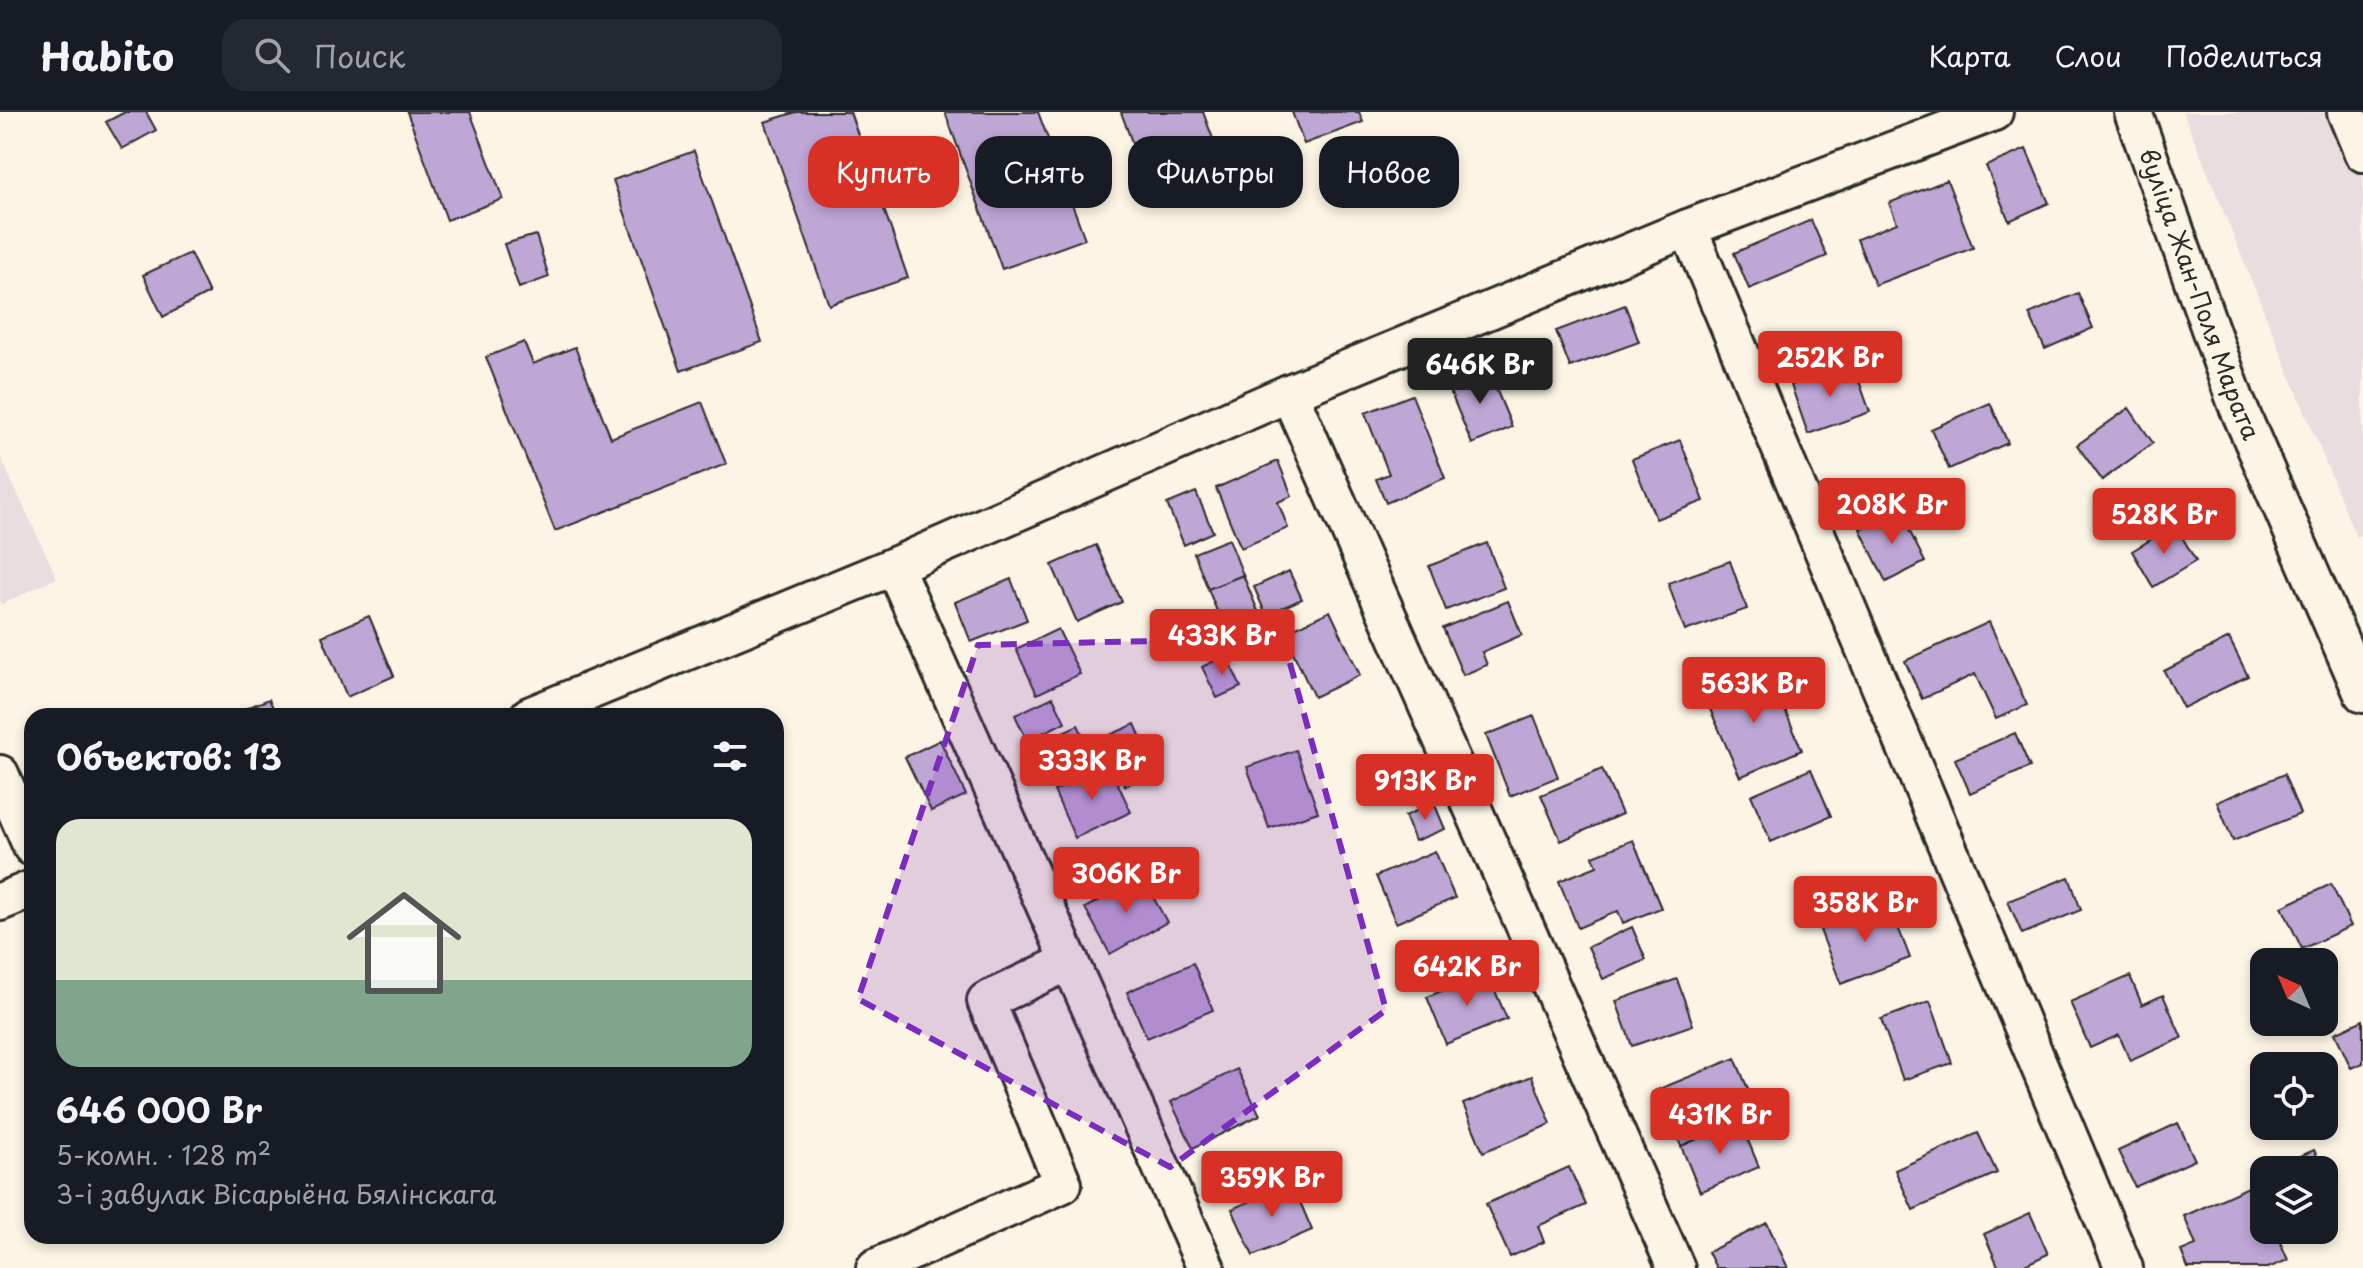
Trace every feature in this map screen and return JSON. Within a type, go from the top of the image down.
[{"type":"street","points":[[548,708],[894,566],[1289,393],[1688,228],[1994,112]]},
{"type":"street","name":"вуліца Жан-Поля Марата","points":[[2133,112],[2236,402],[2363,694]]},
{"type":"street","points":[[2346,112],[2363,153]]},
{"type":"street","points":[[1688,228],[2124,1268]]},
{"type":"street","points":[[1289,393],[1676,1268]]},
{"type":"street","points":[[894,566],[1206,1268]]},
{"type":"street","points":[[0,774],[24,829]]},
{"type":"street","points":[[0,902],[24,892]]},
{"type":"street","points":[[875,1268],[1063,1184],[986,1001],[1070,961]]},
{"type":"highlighted area","points":[[1283,638],[1386,1010],[1170,1167],[858,999],[978,645]]},
{"type":"shaded area","points":[[2183,112],[2363,112],[2363,534],[2356,537]]},
{"type":"shaded area","points":[[0,456],[57,578],[0,605]]},
{"type":"building","points":[[125,112],[146,112],[156,130],[122,149],[106,122]]},
{"type":"building","points":[[407,112],[470,112],[503,199],[447,220]]},
{"type":"building","points":[[796,112],[850,112],[858,136],[808,136],[808,208],[884,208],[908,278],[829,305],[765,122]]},
{"type":"building","points":[[945,112],[1038,112],[1047,136],[975,136],[975,195],[959,151],[959,136],[954,136]]},
{"type":"building","points":[[1121,112],[1203,112],[1212,136],[1130,136]]},
{"type":"building","points":[[1292,112],[1359,112],[1363,122],[1304,144]]},
{"type":"building","points":[[2026,149],[2049,203],[2009,221],[1986,166]]},
{"type":"building","points":[[694,151],[762,342],[681,371],[613,180]]},
{"type":"building","points":[[1947,180],[1973,248],[1875,285],[1857,239],[1897,223],[1889,203]]},
{"type":"building","points":[[980,208],[1074,208],[1085,239],[1002,269]]},
{"type":"building","points":[[1811,220],[1827,256],[1749,289],[1734,253]]},
{"type":"building","points":[[536,235],[549,277],[519,288],[504,244]]},
{"type":"building","points":[[190,253],[209,293],[163,317],[143,275]]},
{"type":"building","points":[[2078,293],[2093,328],[2045,349],[2029,314]]},
{"type":"building","points":[[1625,305],[1639,342],[1570,367],[1556,331]]},
{"type":"building","points":[[524,342],[533,364],[575,347],[611,438],[702,402],[726,464],[555,531],[486,357]]},
{"type":"building","points":[[1853,364],[1870,412],[1808,434],[1791,385]]},
{"type":"building","points":[[1487,367],[1512,427],[1472,444],[1447,384]]},
{"type":"building","points":[[1412,395],[1445,478],[1386,503],[1376,479],[1389,474],[1365,413]]},
{"type":"building","points":[[1990,403],[2008,443],[1949,469],[1931,429]]},
{"type":"building","points":[[2129,408],[2153,443],[2102,480],[2077,445]]},
{"type":"building","points":[[1680,440],[1704,501],[1656,519],[1632,459]]},
{"type":"building","points":[[1278,461],[1292,496],[1278,502],[1288,528],[1241,548],[1216,488]]},
{"type":"building","points":[[1196,492],[1213,532],[1184,545],[1167,504]]},
{"type":"building","points":[[1899,510],[1925,562],[1886,582],[1860,529]]},
{"type":"building","points":[[2175,525],[2196,561],[2153,587],[2132,551]]},
{"type":"building","points":[[1229,539],[1243,575],[1208,589],[1194,553]]},
{"type":"building","points":[[1487,543],[1504,588],[1446,610],[1429,566]]},
{"type":"building","points":[[1096,545],[1122,602],[1077,622],[1052,565]]},
{"type":"building","points":[[1730,561],[1747,609],[1685,631],[1668,583]]},
{"type":"building","points":[[1289,571],[1302,599],[1266,615],[1254,587]]},
{"type":"building","points":[[1243,575],[1260,616],[1225,631],[1208,589]]},
{"type":"building","points":[[1011,579],[1027,620],[971,642],[955,602]]},
{"type":"building","points":[[1508,601],[1522,635],[1482,652],[1487,665],[1463,675],[1443,628]]},
{"type":"building","points":[[1330,611],[1360,675],[1314,697],[1284,633]]},
{"type":"building","points":[[369,616],[394,676],[347,697],[322,636]]},
{"type":"building","points":[[1989,622],[2027,705],[1996,719],[1975,674],[1922,699],[1905,661]]},
{"type":"building","points":[[1058,629],[1080,674],[1037,694],[1016,649]]},
{"type":"building","points":[[2229,638],[2248,676],[2183,708],[2164,671]]},
{"type":"building","points":[[1226,655],[1241,687],[1217,698],[1202,667]]},
{"type":"building","points":[[1769,673],[1802,750],[1740,777],[1706,700]]},
{"type":"building","points":[[1053,697],[1065,722],[1027,741],[1015,715]]},
{"type":"building","points":[[269,699],[273,708],[246,708]]},
{"type":"building","points":[[1534,716],[1558,777],[1510,796],[1486,735]]},
{"type":"building","points":[[1135,724],[1156,772],[1125,786],[1103,738]]},
{"type":"building","points":[[1078,725],[1090,750],[1049,769],[1037,744]]},
{"type":"building","points":[[2015,733],[2030,767],[1970,793],[1955,759]]},
{"type":"building","points":[[940,740],[966,795],[931,811],[905,757]]},
{"type":"building","points":[[1296,750],[1318,812],[1269,828],[1247,767]]},
{"type":"building","points":[[1109,765],[1131,812],[1075,838],[1054,791]]},
{"type":"building","points":[[1602,769],[1622,814],[1561,841],[1541,795]]},
{"type":"building","points":[[1811,769],[1831,816],[1771,842],[1751,795]]},
{"type":"building","points":[[2284,774],[2300,814],[2233,841],[2217,802]]},
{"type":"building","points":[[1434,803],[1445,829],[1415,841],[1405,816]]},
{"type":"building","points":[[1633,840],[1661,908],[1623,923],[1618,911],[1578,928],[1559,881],[1597,866],[1593,856]]},
{"type":"building","points":[[1435,851],[1455,898],[1396,923],[1376,876]]},
{"type":"building","points":[[1142,877],[1167,922],[1110,954],[1085,908]]},
{"type":"building","points":[[2069,877],[2081,910],[2022,934],[2008,901]]},
{"type":"building","points":[[2331,884],[2351,926],[2302,948],[2282,907]]},
{"type":"building","points":[[1889,904],[1910,958],[1841,984],[1820,930]]},
{"type":"building","points":[[1632,927],[1646,960],[1603,979],[1588,947]]},
{"type":"building","points":[[1193,963],[1213,1010],[1147,1038],[1127,992]]},
{"type":"building","points":[[1487,972],[1507,1019],[1446,1044],[1427,997]]},
{"type":"building","points":[[2130,976],[2142,1005],[2163,995],[2182,1038],[2130,1061],[2119,1035],[2090,1048],[2070,1002]]},
{"type":"building","points":[[1677,979],[1693,1025],[1632,1046],[1616,1001]]},
{"type":"building","points":[[1930,1001],[1952,1063],[1903,1080],[1881,1019]]},
{"type":"building","points":[[2363,1020],[2363,1063],[2351,1068],[2336,1036],[2338,1032]]},
{"type":"building","points":[[1735,1058],[1758,1113],[1681,1146],[1657,1090]]},
{"type":"building","points":[[1237,1069],[1260,1115],[1193,1148],[1171,1102]]},
{"type":"building","points":[[1532,1076],[1551,1124],[1483,1152],[1463,1104]]},
{"type":"building","points":[[1740,1121],[1759,1167],[1700,1192],[1681,1146]]},
{"type":"building","points":[[2178,1123],[2195,1160],[2135,1187],[2118,1151]]},
{"type":"building","points":[[1978,1133],[1997,1173],[1913,1210],[1895,1170]]},
{"type":"building","points":[[2314,1150],[2317,1156],[2300,1156]]},
{"type":"building","points":[[1569,1167],[1586,1205],[1538,1226],[1544,1242],[1510,1257],[1486,1204]]},
{"type":"building","points":[[1292,1183],[1312,1230],[1253,1256],[1232,1209]]},
{"type":"building","points":[[2250,1186],[2250,1244],[2281,1244],[2288,1260],[2268,1268],[2188,1268],[2181,1251],[2196,1245],[2184,1216]]},
{"type":"building","points":[[2030,1213],[2048,1254],[2018,1268],[1999,1268],[1984,1234]]},
{"type":"building","points":[[1767,1223],[1788,1268],[1716,1268],[1708,1252]]}]
